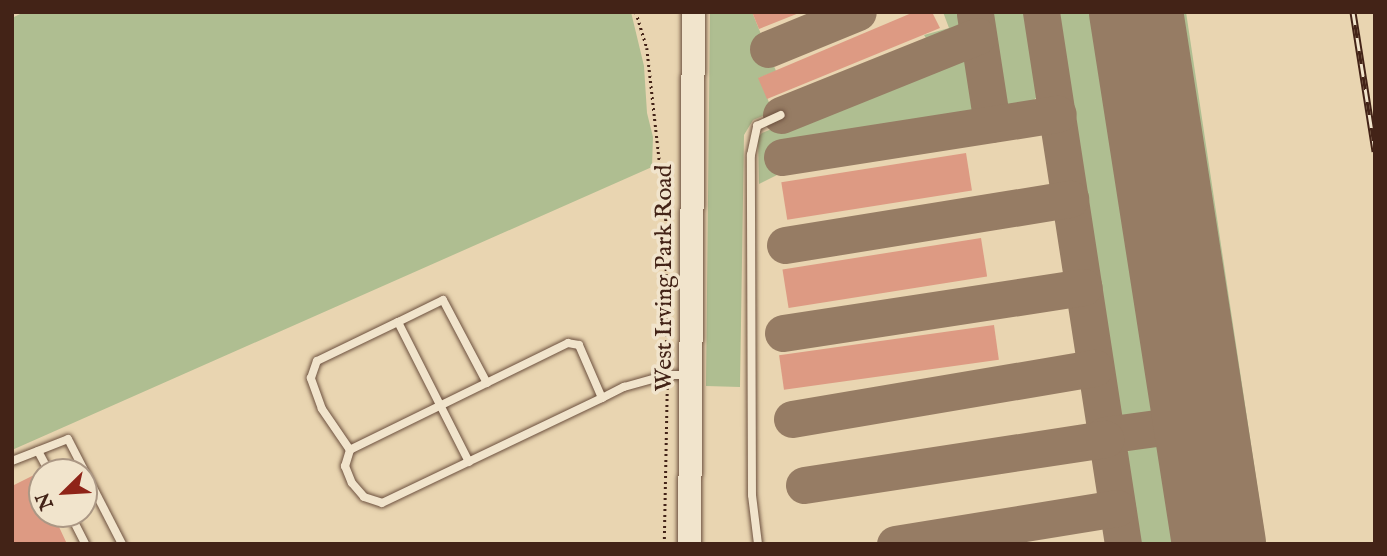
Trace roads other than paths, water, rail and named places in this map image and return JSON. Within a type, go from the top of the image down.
[{"type":"main road","name":"West Irving Park Road","points":[[689,544],[693,12]]},
{"type":"lane","points":[[758,544],[752,495],[751,155],[757,126],[781,115]]},
{"type":"lane","points":[[350,450],[322,409],[311,378],[317,361],[443,300],[487,383]]},
{"type":"lane","points":[[398,322],[469,462]]},
{"type":"lane","points":[[602,398],[579,345],[568,343],[350,450],[345,466],[352,483],[364,497],[382,503],[469,462],[602,398],[624,387],[667,375],[690,375]]},
{"type":"lane","points":[[12,461],[68,439],[122,544]]},
{"type":"lane","points":[[38,451],[42,458]]},
{"type":"lane","points":[[77,528],[85,544]]},
{"type":"railway","points":[[1353,12],[1375,151]]}]
